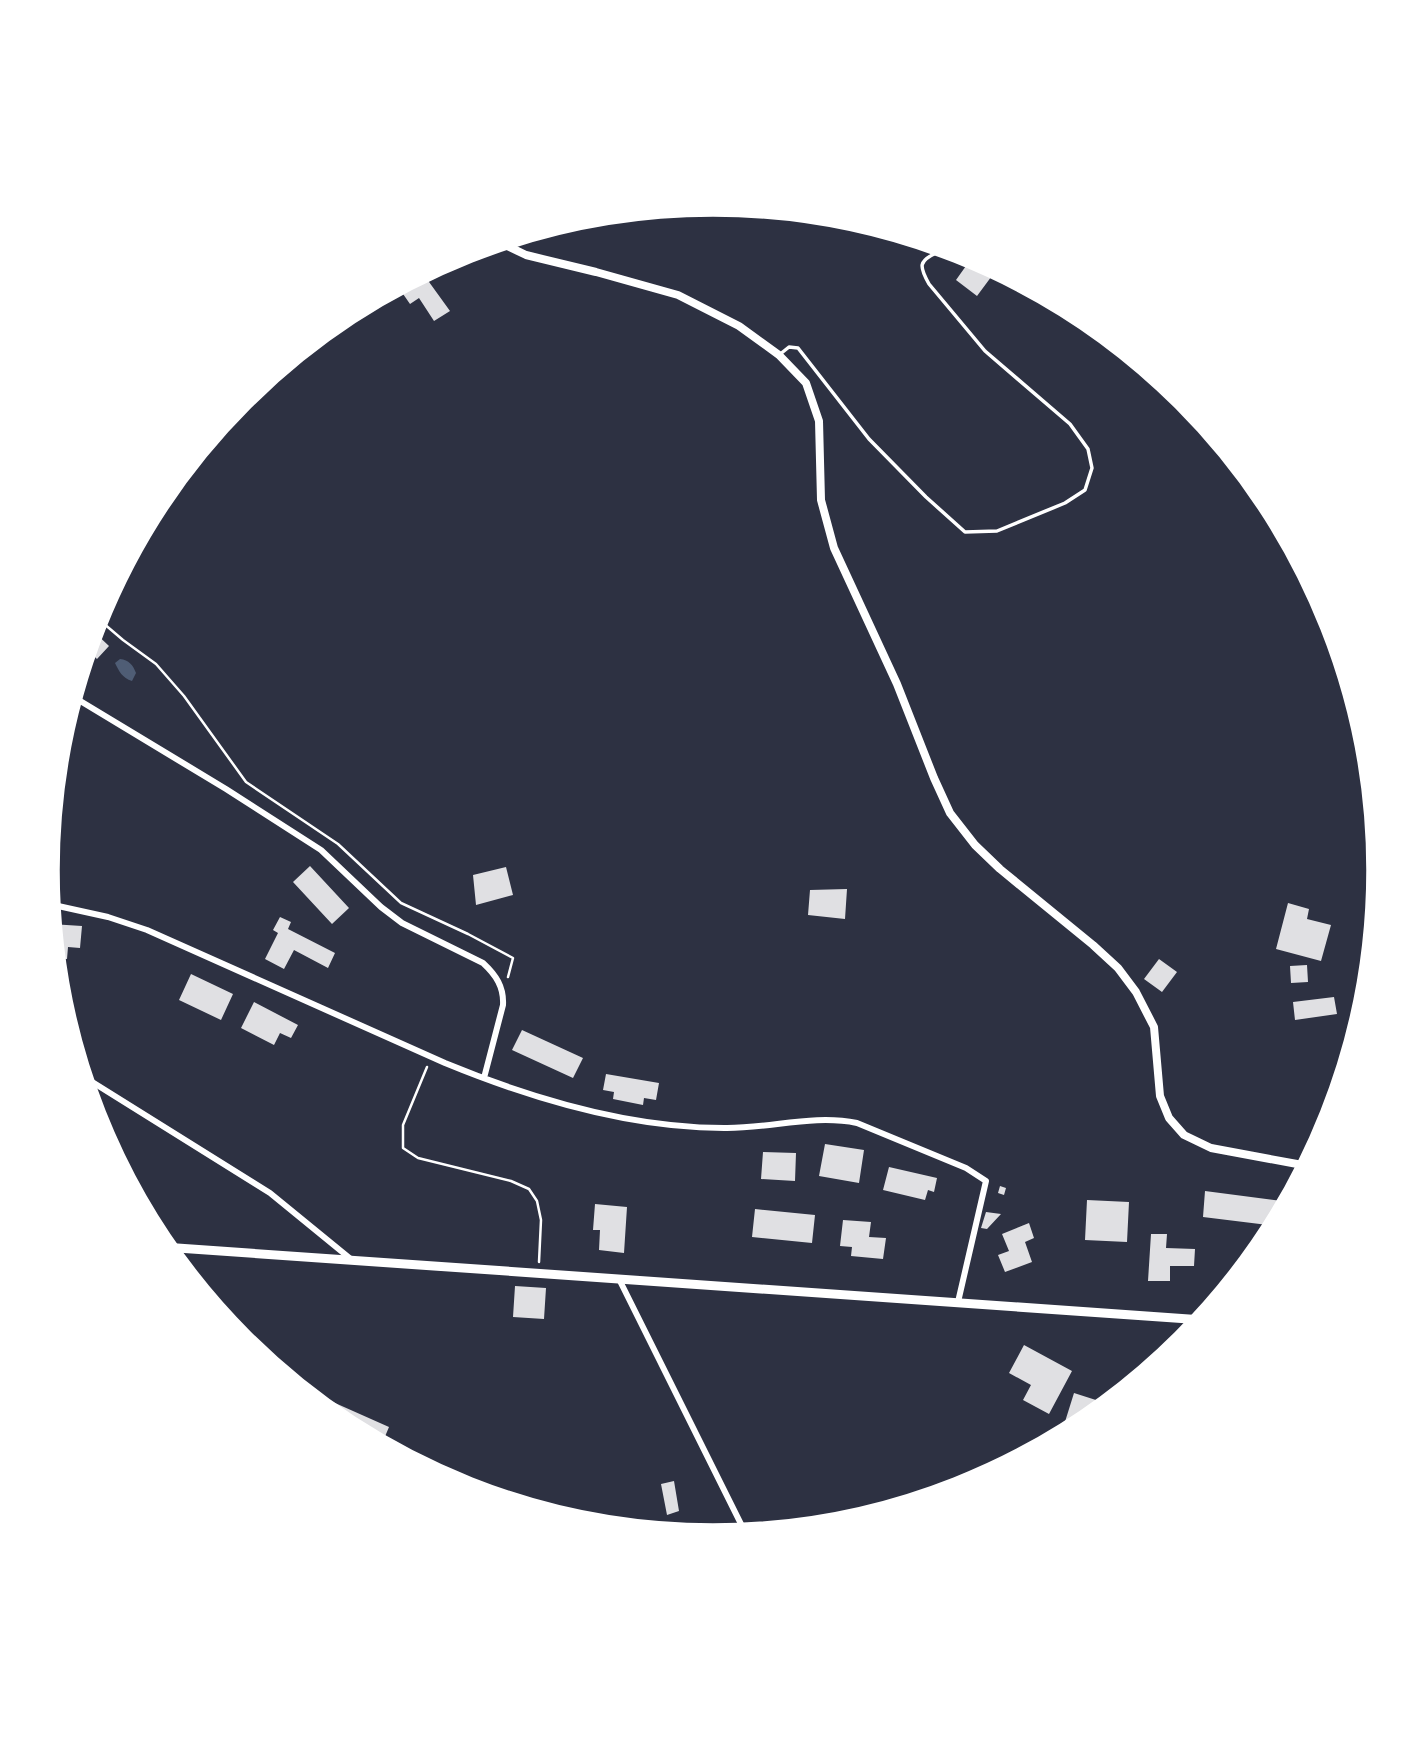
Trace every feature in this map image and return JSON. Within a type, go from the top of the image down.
[{"type":"main road","points":[[178,1248],[1190,1319]]},
{"type":"street","points":[[510,248],[526,255],[678,295],[739,326],[779,355],[806,383],[819,421],[821,500],[834,548],[897,684],[950,813],[975,845],[1000,869],[1093,945],[1118,968],[1136,992],[1154,1027],[1160,1096],[1169,1118],[1184,1135],[1211,1148],[1299,1164]]},
{"type":"street","points":[[80,701],[311,843],[394,917],[483,963],[496,978],[503,995],[484,1079]]},
{"type":"street","points":[[59,906],[108,917],[147,930],[484,1079],[527,1093],[602,1112],[677,1126],[727,1128],[842,1120],[857,1123],[966,1168],[986,1181],[958,1302]]},
{"type":"street","points":[[94,1083],[270,1193],[352,1259]]},
{"type":"street","points":[[618,1278],[741,1524]]},
{"type":"lane","points":[[779,355],[789,347],[798,348],[869,439],[965,532],[997,530],[1065,503],[1085,490],[1092,468],[1088,449],[1070,424],[985,351],[929,285],[921,265],[925,258],[934,254]]},
{"type":"path","points":[[106,625],[156,664],[184,696],[246,782],[338,844],[401,903],[513,958],[510,974],[502,989]]},
{"type":"path","points":[[432,1056],[403,1125],[404,1148],[418,1158],[511,1181],[529,1189],[537,1201],[541,1220],[539,1273]]},
{"type":"water","points":[[120,659],[134,668],[136,673],[132,681],[118,669],[115,663]]},
{"type":"building","points":[[966,266],[991,277],[977,296],[956,280]]},
{"type":"building","points":[[428,280],[450,311],[434,321],[419,298],[410,304],[403,293]]},
{"type":"building","points":[[101,638],[109,646],[97,659],[94,656]]},
{"type":"building","points":[[310,866],[349,908],[332,924],[293,882]]},
{"type":"building","points":[[506,867],[513,895],[476,905],[473,875]]},
{"type":"building","points":[[847,889],[845,919],[808,915],[810,890]]},
{"type":"building","points":[[1288,903],[1309,909],[1307,919],[1331,925],[1321,961],[1276,949]]},
{"type":"building","points":[[280,917],[291,922],[288,929],[335,953],[328,968],[294,950],[284,969],[265,959],[278,933],[273,930]]},
{"type":"building","points":[[60,925],[82,926],[80,948],[68,947],[67,959],[63,959]]},
{"type":"building","points":[[1159,959],[1177,972],[1162,992],[1144,979]]},
{"type":"building","points":[[1307,965],[1308,982],[1291,983],[1290,966]]},
{"type":"building","points":[[191,974],[233,994],[221,1020],[179,1000]]},
{"type":"building","points":[[1334,997],[1337,1014],[1295,1020],[1293,1002]]},
{"type":"building","points":[[254,1002],[298,1025],[291,1038],[280,1033],[274,1045],[241,1028]]},
{"type":"building","points":[[522,1030],[583,1058],[573,1078],[512,1050]]},
{"type":"building","points":[[606,1074],[659,1083],[656,1100],[644,1098],[643,1105],[613,1099],[614,1092],[603,1090]]},
{"type":"building","points":[[825,1144],[864,1150],[859,1183],[819,1176]]},
{"type":"building","points":[[763,1152],[796,1153],[795,1181],[761,1179]]},
{"type":"building","points":[[889,1167],[937,1178],[934,1192],[928,1190],[925,1200],[883,1190]]},
{"type":"building","points":[[1000,1186],[1006,1188],[1004,1195],[998,1193]]},
{"type":"building","points":[[1205,1191],[1278,1201],[1264,1224],[1203,1217]]},
{"type":"building","points":[[1087,1200],[1129,1202],[1127,1242],[1085,1240]]},
{"type":"building","points":[[595,1204],[627,1207],[624,1253],[599,1250],[600,1230],[593,1230]]},
{"type":"building","points":[[755,1209],[815,1215],[812,1243],[752,1237]]},
{"type":"building","points":[[986,1212],[1001,1214],[987,1229],[981,1228]]},
{"type":"building","points":[[843,1220],[871,1222],[869,1237],[886,1238],[883,1259],[851,1256],[852,1247],[840,1246]]},
{"type":"building","points":[[1029,1223],[1034,1238],[1025,1242],[1032,1262],[1005,1272],[998,1255],[1009,1251],[1002,1234]]},
{"type":"building","points":[[1151,1234],[1167,1234],[1166,1248],[1195,1249],[1194,1266],[1170,1266],[1170,1281],[1148,1281]]},
{"type":"building","points":[[515,1286],[546,1288],[544,1319],[513,1317]]},
{"type":"building","points":[[1024,1345],[1072,1371],[1049,1414],[1023,1400],[1031,1385],[1009,1373]]},
{"type":"building","points":[[1074,1393],[1097,1400],[1077,1415],[1065,1422]]},
{"type":"building","points":[[328,1400],[389,1427],[385,1437]]},
{"type":"building","points":[[674,1481],[679,1511],[667,1515],[661,1484]]}]
